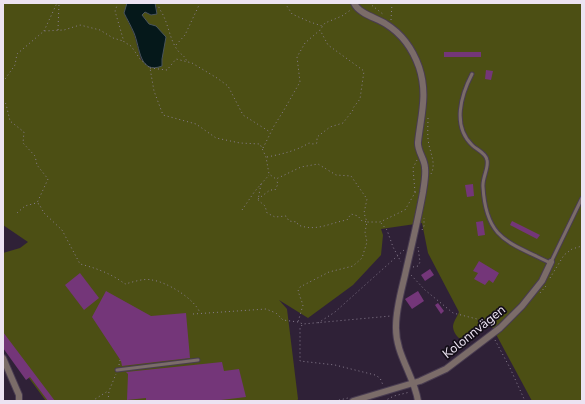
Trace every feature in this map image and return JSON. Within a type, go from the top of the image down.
[{"type":"street","points":[[355,5],[387,24],[399,34],[415,56],[422,84],[424,107],[418,144],[425,167],[423,192],[397,315],[396,336],[400,354],[413,383],[418,401]]},
{"type":"street","name":"Kolonnvägen","points":[[353,401],[413,383],[446,369],[492,334],[522,306],[542,281],[551,262]]},
{"type":"street","points":[[3,358],[19,395],[20,401]]},
{"type":"lane","points":[[472,74],[464,90],[461,101],[461,124],[463,132],[468,140],[485,155],[487,160],[483,184],[486,212],[489,220],[498,234],[505,240],[551,262]]},
{"type":"lane","name":"Kolonnvägen","points":[[551,262],[582,198]]},
{"type":"lane","points":[[117,370],[198,360]]},
{"type":"path","points":[[58,3],[58,30]]},
{"type":"path","points":[[3,82],[14,65],[17,54],[44,32],[58,3]]},
{"type":"path","points":[[118,3],[115,11],[124,42]]},
{"type":"path","points":[[158,3],[158,7],[162,11],[175,45],[179,52],[185,56],[187,62]]},
{"type":"path","points":[[175,45],[185,35],[200,3]]},
{"type":"path","points":[[284,3],[292,14],[323,26]]},
{"type":"path","points":[[262,148],[300,82],[297,57],[305,43],[320,30],[325,23],[342,16],[355,5]]},
{"type":"path","points":[[44,32],[80,25],[100,30],[131,46],[140,59],[150,68],[167,70],[176,59],[192,63],[228,86],[243,115],[270,132]]},
{"type":"path","points":[[266,157],[286,153],[303,147],[309,143],[317,143],[317,137],[330,127],[342,123],[360,100],[364,71],[328,45],[320,30]]},
{"type":"path","points":[[150,68],[154,91],[163,115],[196,124],[216,138],[240,144],[260,144],[266,157],[269,174],[276,179],[278,184],[275,190],[270,190],[258,200]]},
{"type":"path","points":[[3,100],[6,104],[10,121],[24,132],[23,143],[36,156],[37,165],[48,179],[36,203],[25,206],[17,213]]},
{"type":"path","points":[[415,193],[413,168],[420,152]]},
{"type":"path","points":[[276,179],[301,167],[318,164],[336,175],[351,176],[367,199],[364,213],[367,222],[365,232],[367,242],[362,258],[353,266],[329,272],[300,287],[298,290],[303,304],[298,322]]},
{"type":"path","points":[[242,210],[269,174]]},
{"type":"path","points":[[258,200],[261,184]]},
{"type":"path","points":[[258,200],[265,206],[267,213],[276,217],[286,216],[289,221],[297,222],[298,225],[301,226],[323,227],[347,220],[351,214],[358,216],[362,221],[380,222],[405,210],[418,188]]},
{"type":"path","points":[[36,203],[39,204],[44,213],[62,230],[80,264],[95,268],[125,284],[152,279],[171,286],[192,302],[200,313]]},
{"type":"path","points":[[380,222],[387,230],[389,238],[406,270],[425,290],[453,313],[485,321],[510,368],[525,401]]},
{"type":"path","points":[[317,323],[335,312],[411,244]]},
{"type":"path","points":[[193,314],[266,309],[276,313],[283,320],[303,324],[397,315]]},
{"type":"path","points":[[303,324],[300,328],[300,361],[335,365],[375,375],[380,378],[384,392]]},
{"type":"path","points":[[108,401],[109,391],[120,360]]},
{"type":"path","points":[[384,401],[394,396],[410,393],[402,386]]},
{"type":"path","points":[[92,401],[109,391]]},
{"type":"shaded area","points":[[3,3],[127,3],[124,13],[134,34],[141,60],[162,66],[164,45],[142,15],[145,12],[151,15],[157,9],[155,3],[582,3],[582,401],[532,401],[490,323],[470,339],[464,340],[457,336],[453,325],[459,312],[428,253],[422,223],[381,229],[383,235],[381,255],[353,285],[308,318],[279,300],[287,309],[298,399],[297,401],[46,401],[3,343],[3,253],[20,248],[28,242],[3,225]]},
{"type":"shaded area","points":[[127,3],[155,3],[157,14],[151,15],[145,12],[142,15],[149,24],[156,26],[166,37],[162,66],[154,68],[149,67],[142,58],[134,33],[124,13]]},
{"type":"building","points":[[444,52],[481,52],[481,57],[444,57]]},
{"type":"building","points":[[486,70],[493,71],[491,80],[485,79]]},
{"type":"building","points":[[473,184],[474,196],[467,197],[465,185]]},
{"type":"building","points":[[483,221],[485,235],[478,236],[476,222]]},
{"type":"building","points":[[512,221],[540,235],[537,239],[510,225]]},
{"type":"building","points":[[479,261],[499,273],[493,283],[489,280],[485,285],[474,279],[478,273],[473,271]]},
{"type":"building","points":[[430,269],[434,275],[425,281],[421,275]]},
{"type":"building","points":[[80,273],[99,298],[84,310],[65,285]]},
{"type":"building","points":[[106,291],[151,316],[186,313],[190,358],[122,366],[121,361],[92,317]]},
{"type":"building","points":[[418,291],[424,301],[412,309],[405,299]]},
{"type":"building","points":[[438,303],[444,311],[441,314],[435,305]]},
{"type":"building","points":[[3,332],[55,401],[48,401],[30,377],[26,380],[3,348]]},
{"type":"building","points":[[222,362],[224,371],[239,369],[246,397],[221,401],[146,401],[146,398],[127,400],[128,374],[126,372]]}]
